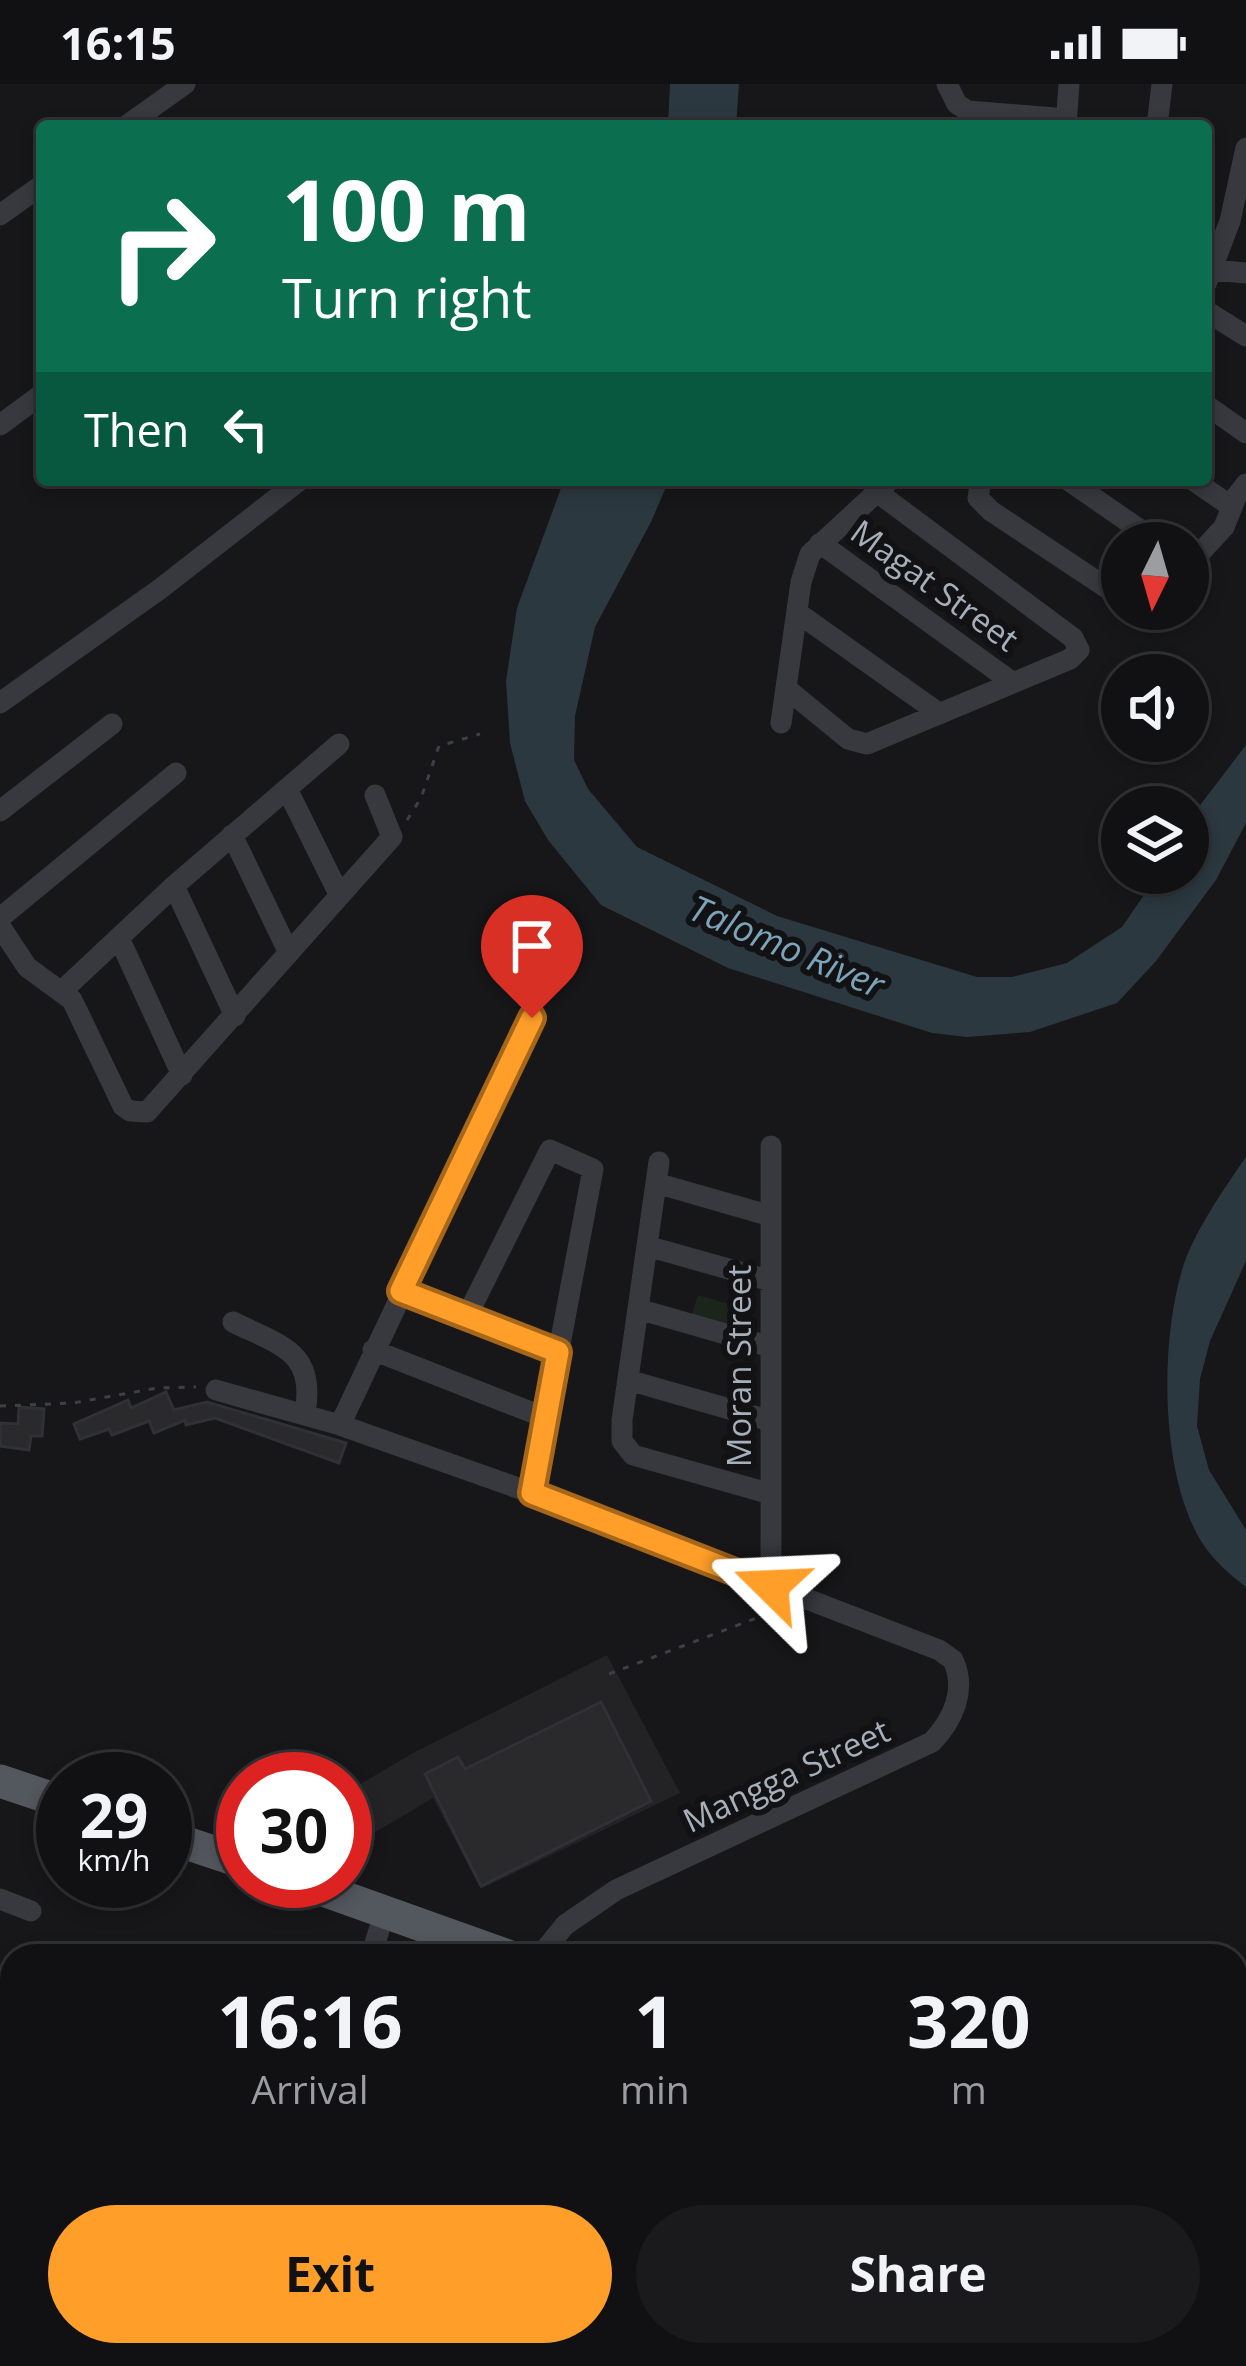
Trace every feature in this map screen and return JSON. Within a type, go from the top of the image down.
[{"type":"main road","points":[[0,1781],[36,1793]]},
{"type":"main road","points":[[372,1907],[470,1944]]},
{"type":"street","points":[[134,120],[185,84]]},
{"type":"street","points":[[947,84],[957,104],[968,111],[1048,120]]},
{"type":"street","points":[[1066,120],[1069,84]]},
{"type":"street","points":[[1158,120],[1162,84]]},
{"type":"street","points":[[1212,270],[1242,196],[1246,148]]},
{"type":"street","points":[[0,215],[36,189]]},
{"type":"street","points":[[1212,277],[1246,273]]},
{"type":"street","points":[[1212,315],[1246,336]]},
{"type":"street","points":[[0,425],[36,398]]},
{"type":"street","points":[[1212,409],[1246,434]]},
{"type":"street","points":[[1209,545],[1246,484]]},
{"type":"street","points":[[0,703],[160,589],[292,486]]},
{"type":"street","points":[[781,723],[805,566],[820,543],[884,486],[1073,638],[1078,650],[1070,659],[862,744],[848,739],[787,689]]},
{"type":"street","points":[[980,486],[978,498],[991,511],[1101,584]]},
{"type":"street","points":[[1077,486],[1129,522]]},
{"type":"street","points":[[1202,486],[1232,507]]},
{"type":"street","name":"Magat Street","points":[[820,543],[1012,682]]},
{"type":"street","points":[[798,614],[940,713]]},
{"type":"street","points":[[0,811],[112,724]]},
{"type":"street","points":[[62,991],[174,886],[339,744]]},
{"type":"street","points":[[176,773],[0,922],[27,967],[80,1010],[119,1099],[130,1111],[147,1112],[182,1076],[392,837],[375,795]]},
{"type":"street","points":[[287,789],[340,896]]},
{"type":"street","points":[[232,836],[289,953]]},
{"type":"street","points":[[174,886],[235,1016]]},
{"type":"street","points":[[119,938],[182,1076]]},
{"type":"street","points":[[340,1424],[532,1018]]},
{"type":"street","name":"Moran Street","points":[[771,1146],[771,1586]]},
{"type":"street","points":[[467,1316],[550,1150],[593,1169],[532,1493]]},
{"type":"street","points":[[771,1216],[658,1173],[622,1441],[633,1455],[771,1494]]},
{"type":"street","points":[[647,1246],[771,1281]]},
{"type":"street","points":[[401,1291],[558,1352]]},
{"type":"street","points":[[638,1309],[771,1347]]},
{"type":"street","points":[[233,1322],[280,1346],[306,1370],[305,1414]]},
{"type":"street","points":[[374,1350],[546,1418]]},
{"type":"street","points":[[628,1380],[771,1421]]},
{"type":"street","name":"Mangga Street","points":[[216,1390],[340,1424],[532,1493],[939,1650],[953,1660],[960,1687],[950,1719],[932,1742],[601,1899],[547,1944]]},
{"type":"street","points":[[0,1899],[32,1911]]},
{"type":"street","points":[[374,1944],[385,1912]]},
{"type":"path","points":[[392,837],[421,798],[439,746],[480,734]]},
{"type":"path","points":[[0,1406],[73,1402],[180,1386],[216,1390]]},
{"type":"path","points":[[609,1674],[791,1604]]},
{"type":"shaded area","points":[[698,1295],[749,1310],[739,1344],[687,1329]]},
{"type":"shaded area","points":[[607,1655],[680,1793],[481,1889],[433,1798],[372,1834],[372,1777]]},
{"type":"water","points":[[670,84],[739,84],[736,120],[668,120]]},
{"type":"water","name":"Talomo River","points":[[562,486],[666,486],[595,627],[575,716],[574,760],[588,789],[637,847],[777,916],[977,977],[1012,977],[1067,963],[1122,927],[1145,894],[1206,894],[1156,961],[1117,1003],[1030,1032],[967,1037],[932,1033],[728,968],[601,905],[548,840],[525,801],[510,743],[506,681],[517,608]]},
{"type":"water","points":[[1246,745],[1246,823],[1209,889],[1209,793]]},
{"type":"water","points":[[1246,1157],[1246,1261],[1210,1341],[1200,1379],[1197,1426],[1209,1470],[1246,1530],[1246,1587],[1211,1554],[1188,1513],[1171,1445],[1168,1370],[1175,1300],[1187,1256]]},
{"type":"building","points":[[166,1392],[174,1410],[207,1402],[346,1443],[339,1463],[215,1418],[186,1425],[185,1420],[154,1433],[149,1421],[112,1435],[109,1429],[80,1439],[74,1424],[128,1400],[131,1408]]},
{"type":"building","points":[[19,1407],[44,1409],[42,1436],[31,1436],[29,1450],[0,1446],[0,1423],[18,1424]]},
{"type":"building","points":[[601,1702],[651,1801],[481,1886],[425,1774],[458,1757],[465,1769]]},
{"type":"route","points":[[532,1018],[401,1291],[558,1352],[532,1493],[771,1586]]}]
